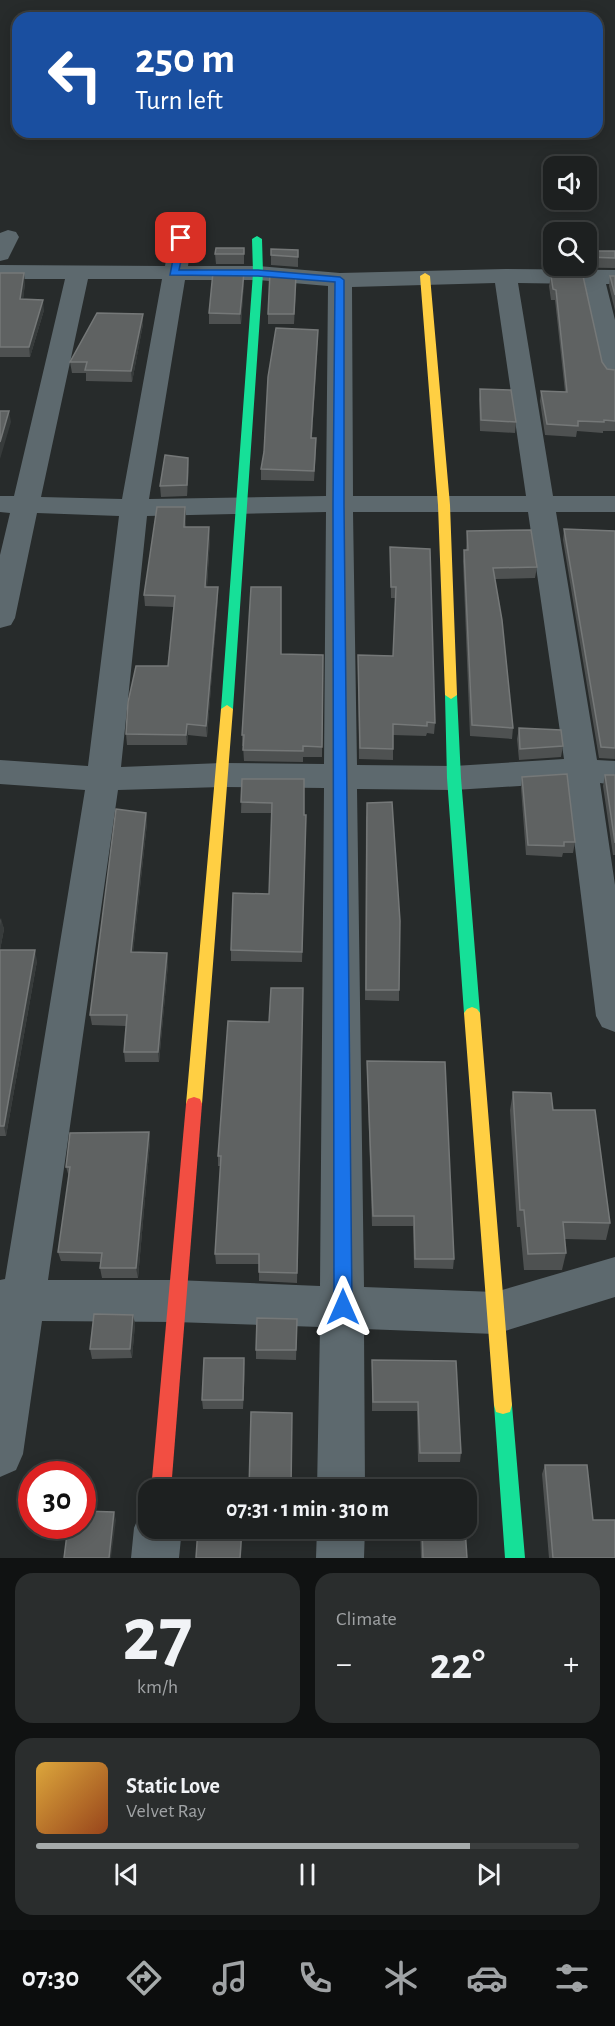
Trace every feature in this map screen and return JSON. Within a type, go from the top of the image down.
[{"type":"street","points":[[0,1454],[11,1301],[103,780],[134,508],[173,273],[181,238]]},
{"type":"street","points":[[161,1479],[243,506],[258,273],[257,239]]},
{"type":"street","points":[[0,272],[258,273],[340,280],[425,276],[604,277],[615,372]]},
{"type":"street","points":[[0,618],[12,504],[78,272]]},
{"type":"street","points":[[425,276],[444,505],[454,778],[515,1558]]},
{"type":"street","points":[[505,276],[582,770],[615,1016]]},
{"type":"street","points":[[340,280],[338,504],[343,1307],[341,1479]]},
{"type":"street","points":[[12,504],[134,508],[338,504],[615,504]]},
{"type":"street","points":[[0,772],[103,780],[222,775],[454,778],[582,770],[615,773]]},
{"type":"street","points":[[11,1301],[175,1301],[495,1313],[615,1277]]},
{"type":"street","points":[[155,1558],[157,1539]]},
{"type":"street","points":[[340,1558],[341,1539]]},
{"type":"building","points":[[216,248],[244,248],[244,254],[215,254]]},
{"type":"building","points":[[271,249],[298,250],[298,257],[271,255]]},
{"type":"building","points":[[597,251],[615,251],[615,258],[597,257]]},
{"type":"building","points":[[213,272],[244,272],[240,314],[209,313]]},
{"type":"building","points":[[0,273],[24,273],[20,299],[43,300],[29,347],[0,347]]},
{"type":"building","points":[[270,273],[296,275],[294,314],[268,314]]},
{"type":"building","points":[[551,276],[583,276],[602,362],[607,369],[615,370],[615,421],[578,421],[578,426],[547,424],[541,391],[567,392],[556,290],[553,289]]},
{"type":"building","points":[[610,276],[615,276],[615,295]]},
{"type":"building","points":[[97,313],[143,314],[131,371],[85,370],[87,362],[70,362]]},
{"type":"building","points":[[276,328],[318,330],[311,438],[316,438],[314,471],[261,469],[268,377]]},
{"type":"building","points":[[480,389],[511,390],[516,422],[481,420]]},
{"type":"building","points":[[0,411],[9,411],[0,442]]},
{"type":"building","points":[[165,455],[188,458],[187,485],[160,486]]},
{"type":"building","points":[[157,507],[185,507],[184,527],[209,527],[205,587],[218,587],[206,726],[187,724],[186,735],[126,734],[128,702],[136,666],[168,666],[175,596],[144,595]]},
{"type":"building","points":[[564,529],[615,531],[615,748],[601,747]]},
{"type":"building","points":[[531,530],[537,567],[493,568],[502,620],[513,728],[472,725],[464,550],[468,550],[467,531]]},
{"type":"building","points":[[390,547],[430,549],[435,723],[427,722],[427,726],[393,724],[393,749],[360,748],[358,655],[393,656],[396,587],[391,587]]},
{"type":"building","points":[[251,587],[281,587],[281,654],[323,655],[322,747],[303,746],[303,751],[243,750]]},
{"type":"building","points":[[519,728],[561,730],[563,746],[520,749]]},
{"type":"building","points":[[567,774],[575,842],[564,842],[564,846],[528,845],[522,777]]},
{"type":"building","points":[[605,775],[615,775],[615,843]]},
{"type":"building","points":[[242,779],[304,779],[304,815],[306,815],[302,952],[231,950],[233,893],[269,894],[272,803],[241,802]]},
{"type":"building","points":[[392,802],[400,921],[399,990],[366,990],[367,803]]},
{"type":"building","points":[[116,809],[146,813],[131,952],[167,953],[158,1052],[124,1052],[127,1015],[90,1015]]},
{"type":"building","points":[[0,950],[35,950],[4,1126],[0,1126]]},
{"type":"building","points":[[271,988],[303,988],[297,1273],[259,1272],[259,1254],[215,1254],[221,1156],[218,1156],[228,1021],[269,1022]]},
{"type":"building","points":[[367,1061],[445,1062],[454,1259],[415,1259],[414,1216],[373,1216]]},
{"type":"building","points":[[513,1092],[551,1093],[553,1110],[595,1110],[610,1223],[563,1222],[566,1253],[528,1254],[524,1210],[520,1210]]},
{"type":"building","points":[[149,1132],[136,1268],[100,1268],[102,1253],[58,1252],[70,1167],[66,1167],[70,1133]]},
{"type":"building","points":[[94,1314],[133,1315],[130,1349],[90,1349]]},
{"type":"building","points":[[257,1318],[297,1319],[296,1350],[256,1350]]},
{"type":"building","points":[[204,1358],[244,1358],[243,1400],[202,1400]]},
{"type":"building","points":[[372,1360],[456,1361],[461,1453],[420,1453],[418,1402],[373,1402]]},
{"type":"building","points":[[251,1412],[292,1413],[291,1479],[249,1479]]},
{"type":"building","points":[[545,1465],[587,1465],[593,1520],[615,1520],[615,1558],[553,1558]]},
{"type":"building","points":[[96,1511],[114,1512],[109,1558],[64,1558],[66,1539],[96,1539]]},
{"type":"building","points":[[197,1539],[241,1539],[240,1558],[196,1558]]},
{"type":"building","points":[[422,1539],[466,1539],[467,1558],[423,1558]]},
{"type":"traffic: fast","points":[[227,709],[258,273],[257,239]]},
{"type":"traffic: fast","points":[[451,695],[454,778],[472,1013]]},
{"type":"traffic: fast","points":[[503,1405],[515,1558]]},
{"type":"traffic: slow","points":[[425,276],[444,505],[451,695]]},
{"type":"traffic: slow","points":[[194,1104],[227,709]]},
{"type":"traffic: slow","points":[[472,1013],[503,1405]]},
{"type":"traffic: jam","points":[[162,1479],[194,1104]]},
{"type":"route","points":[[181,238],[173,273],[258,273],[340,280],[338,504],[343,1307]]}]
